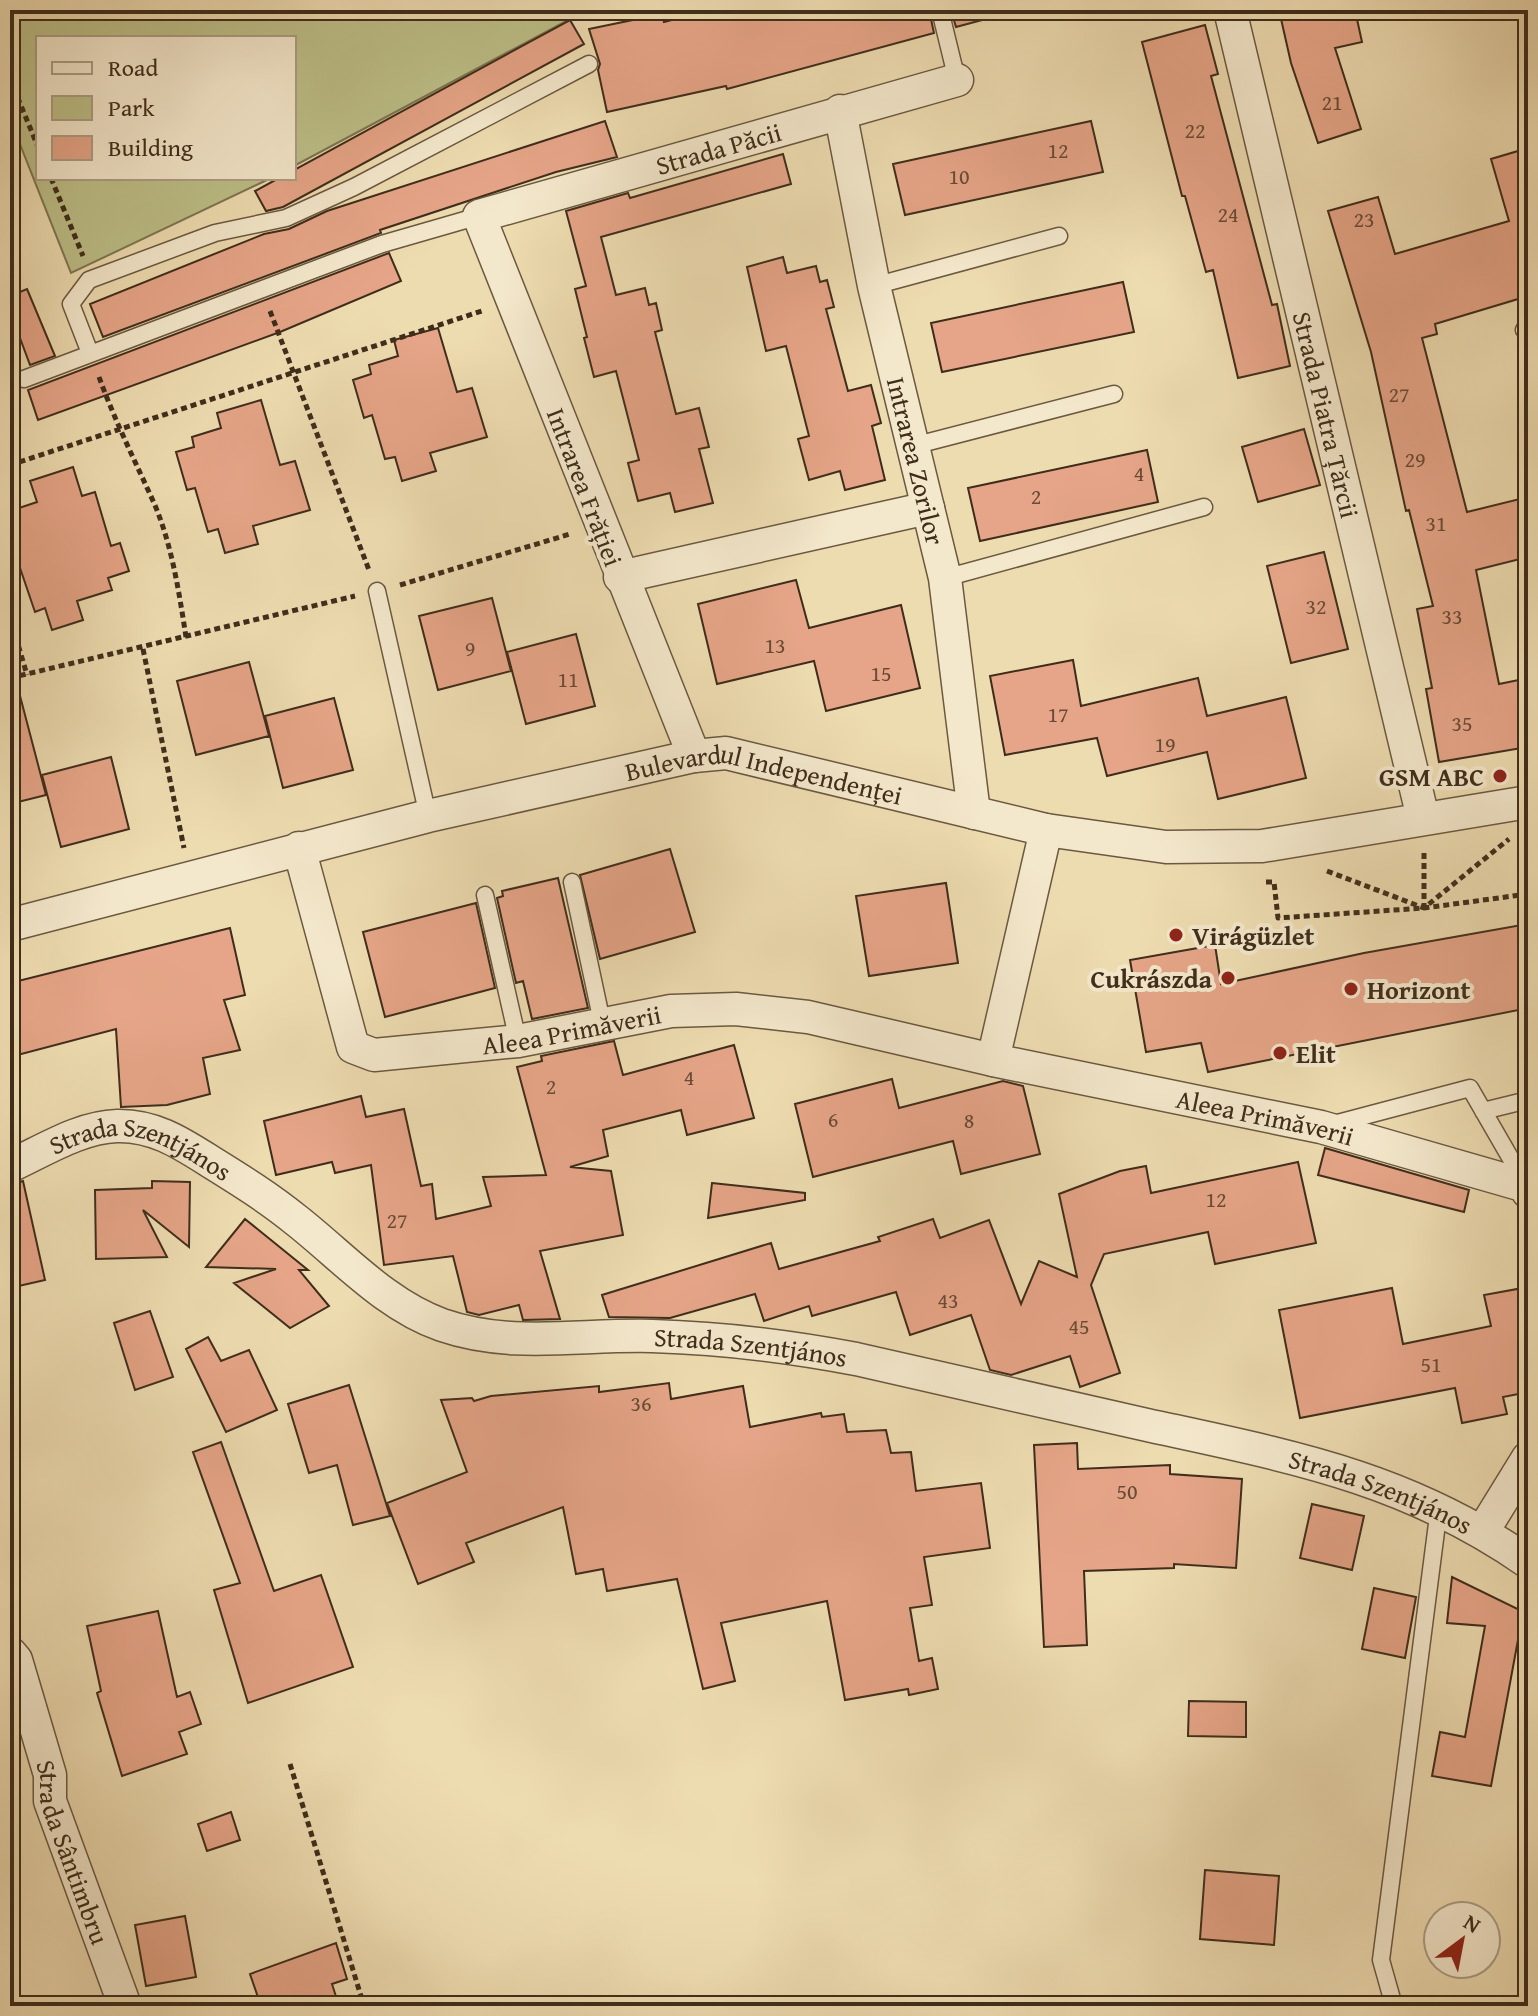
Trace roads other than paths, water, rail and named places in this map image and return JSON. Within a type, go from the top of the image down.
[{"type":"street","name":"Strada Piatra Țărcii","points":[[1230,10],[1423,818]]},
{"type":"street","name":"Strada Păcii","points":[[479,216],[957,80]]},
{"type":"street","name":"Intrarea Zorilor","points":[[840,111],[874,286],[945,578],[974,813]]},
{"type":"street","name":"Intrarea Frăției","points":[[479,216],[620,577],[694,756]]},
{"type":"street","points":[[620,577],[928,508]]},
{"type":"street","name":"Bulevardul Independenței","points":[[10,925],[428,816],[694,756],[726,753],[1046,830],[1166,847],[1262,846],[1528,802]]},
{"type":"street","points":[[993,1060],[1046,830]]},
{"type":"street","name":"Aleea Primăverii","points":[[299,848],[353,1047],[374,1055],[518,1041],[602,1022],[671,1011],[736,1009],[808,1017],[993,1060],[1321,1127],[1527,1189]]},
{"type":"street","name":"Strada Szentjános","points":[[10,1166],[97,1129],[134,1127],[157,1131],[175,1138],[255,1189],[379,1290],[440,1324],[484,1336],[522,1341],[651,1336],[785,1346],[1279,1454],[1377,1482],[1439,1508],[1483,1531],[1528,1562]]},
{"type":"street","points":[[1483,1531],[1528,1458]]},
{"type":"street","name":"Strada Sântimbru","points":[[10,1653],[16,1660],[50,1775],[50,1801],[125,2006]]},
{"type":"lane","points":[[940,10],[957,80]]},
{"type":"lane","points":[[90,353],[71,304],[89,280],[215,233],[286,218],[354,187],[589,64]]},
{"type":"lane","points":[[24,379],[382,244],[479,216]]},
{"type":"lane","points":[[874,286],[1059,236]]},
{"type":"lane","points":[[913,446],[1114,394]]},
{"type":"lane","points":[[945,578],[1204,507]]},
{"type":"lane","points":[[377,591],[428,816]]},
{"type":"lane","points":[[572,882],[602,1022]]},
{"type":"lane","points":[[485,895],[518,1041]]},
{"type":"lane","points":[[1321,1127],[1470,1088],[1527,1189]]},
{"type":"lane","points":[[1483,1111],[1528,1100]]},
{"type":"lane","points":[[1394,2006],[1381,1960],[1439,1508]]},
{"type":"place","name":"GSM ABC","points":[[1500,776]]},
{"type":"place","name":"Virágüzlet","points":[[1176,935]]},
{"type":"place","name":"Cukrászda","points":[[1228,978]]},
{"type":"place","name":"Horizont","points":[[1351,989]]},
{"type":"place","name":"Elit","points":[[1280,1053]]}]
